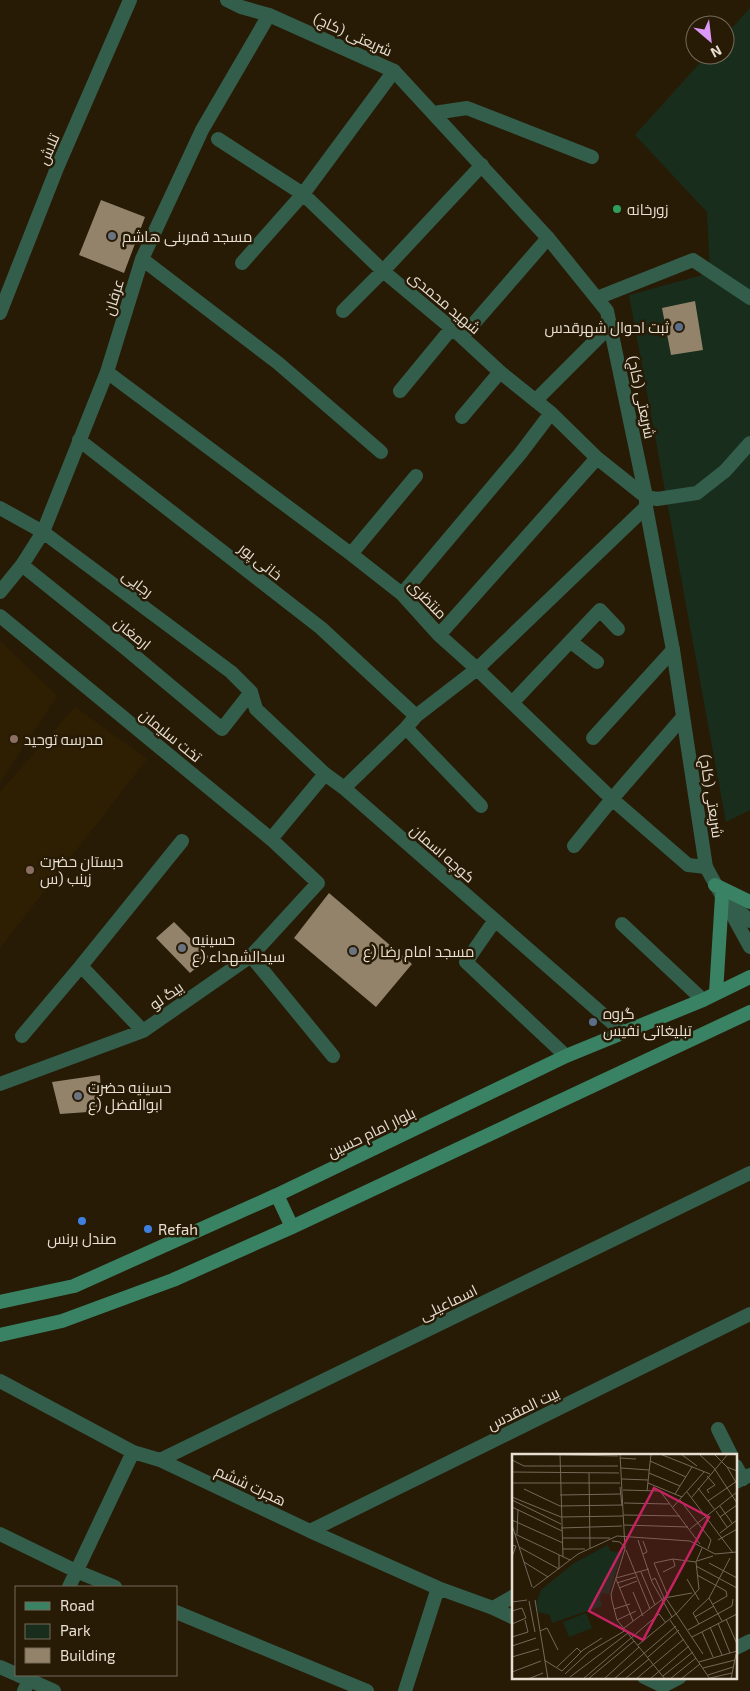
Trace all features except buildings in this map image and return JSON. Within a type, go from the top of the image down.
[{"type":"main road","points":[[716,994],[718,890],[750,902]]},
{"type":"main road","name":"بلوار امام حسین","points":[[0,1302],[74,1286],[277,1195],[566,1056],[703,1000],[750,977]]},
{"type":"main road","points":[[0,1335],[62,1321],[173,1280],[292,1227],[750,1012]]},
{"type":"main road","points":[[277,1195],[292,1227]]},
{"type":"street","name":"تلاش","points":[[0,313],[58,168],[130,0]]},
{"type":"street","name":"شریعتی (کاج)","points":[[227,0],[243,3],[394,71],[548,238],[608,311],[674,650],[706,867],[750,947]]},
{"type":"street","name":"عرفان","points":[[2,586],[22,565],[43,532],[107,372],[142,259],[202,130],[269,15]]},
{"type":"street","points":[[242,263],[303,194],[394,71]]},
{"type":"street","points":[[434,114],[467,108],[592,158]]},
{"type":"street","name":"شهید محمدی","points":[[218,139],[303,194],[384,271],[500,372],[551,413],[646,502]]},
{"type":"street","points":[[342,311],[384,271],[482,165]]},
{"type":"street","points":[[400,391],[548,238]]},
{"type":"street","points":[[142,259],[278,363],[381,452]]},
{"type":"street","points":[[597,298],[693,260],[748,293]]},
{"type":"street","points":[[536,400],[610,326]]},
{"type":"street","name":"منتظری","points":[[107,372],[352,554],[402,594],[439,634],[612,799],[688,866],[706,867]]},
{"type":"street","points":[[462,416],[500,372]]},
{"type":"street","points":[[402,594],[520,454],[551,413]]},
{"type":"street","name":"خانی پور","points":[[79,440],[321,628],[416,716]]},
{"type":"street","points":[[344,788],[416,716],[477,669],[646,502],[697,493],[725,471],[750,443]]},
{"type":"street","points":[[439,634],[597,458]]},
{"type":"street","points":[[352,554],[416,476]]},
{"type":"street","name":"رجایی","points":[[0,508],[43,532],[230,672],[251,692]]},
{"type":"street","name":"ارمغان","points":[[22,565],[124,646],[222,729],[251,692]]},
{"type":"street","points":[[512,702],[600,610],[618,628]]},
{"type":"street","name":"تخت سلیمان","points":[[0,616],[271,839],[318,883]]},
{"type":"street","points":[[570,642],[597,662]]},
{"type":"street","points":[[593,738],[674,650]]},
{"type":"street","name":"کوچه اسمان","points":[[251,692],[256,709],[325,774],[344,788],[624,1033]]},
{"type":"street","points":[[574,846],[683,717]]},
{"type":"street","points":[[406,728],[481,806]]},
{"type":"street","points":[[271,839],[325,774]]},
{"type":"street","points":[[22,1036],[182,842]]},
{"type":"street","name":"بیگ لو","points":[[0,1084],[143,1031],[252,956],[318,883]]},
{"type":"street","points":[[718,890],[750,921]]},
{"type":"street","points":[[495,920],[466,962],[566,1056]]},
{"type":"street","points":[[622,924],[703,1000]]},
{"type":"street","points":[[252,956],[333,1056]]},
{"type":"street","points":[[81,966],[143,1031]]},
{"type":"street","name":"اسماعیلی","points":[[160,1460],[750,1173]]},
{"type":"street","name":"بیت المقدس","points":[[310,1531],[750,1314]]},
{"type":"street","name":"هجرت ششم","points":[[0,1381],[133,1452],[160,1460],[310,1531],[438,1588],[512,1617]]},
{"type":"street","points":[[718,1430],[730,1454]]},
{"type":"street","points":[[69,1586],[133,1452]]},
{"type":"street","points":[[0,1534],[76,1571],[113,1586]]},
{"type":"street","points":[[405,1691],[438,1588]]},
{"type":"street","points":[[493,1608],[512,1597]]},
{"type":"street","points":[[178,1613],[367,1691]]},
{"type":"street","points":[[738,1647],[750,1641]]},
{"type":"street","points":[[0,1667],[15,1674]]},
{"type":"street","points":[[646,1678],[667,1688],[679,1678]]},
{"type":"street","points":[[24,1679],[54,1691]]},
{"type":"shaded area","name":"مدرسه توحید","points":[[0,641],[57,696],[0,782]]},
{"type":"shaded area","name":"دبستان حضرت زینب (س","points":[[75,707],[147,759],[0,948],[0,792]]},
{"type":"green space","points":[[750,8],[750,810],[726,822],[629,295],[710,273],[707,212],[635,135],[698,65],[735,65],[735,25]]},
{"type":"place","name":"زورخانه","points":[[617,209]]},
{"type":"place","name":"مسجد قمربنی هاشم","points":[[112,236]]},
{"type":"place","name":"ثبت احوال شهرقدس","points":[[679,327]]},
{"type":"place","name":"مدرسه توحید","points":[[14,739]]},
{"type":"place","name":"دبستان حضرت زینب (س","points":[[30,870]]},
{"type":"place","name":"حسینیه سیدالشهداء (ع","points":[[182,948]]},
{"type":"place","name":"مسجد امام رضا (ع","points":[[353,951]]},
{"type":"place","name":"گروه تبلیغاتی نفیس","points":[[593,1022]]},
{"type":"place","name":"حسینیه حضرت ابوالفضل (ع","points":[[78,1096]]},
{"type":"place","name":"صندل برنس","points":[[82,1221]]},
{"type":"place","name":"Refah","points":[[148,1229]]}]
